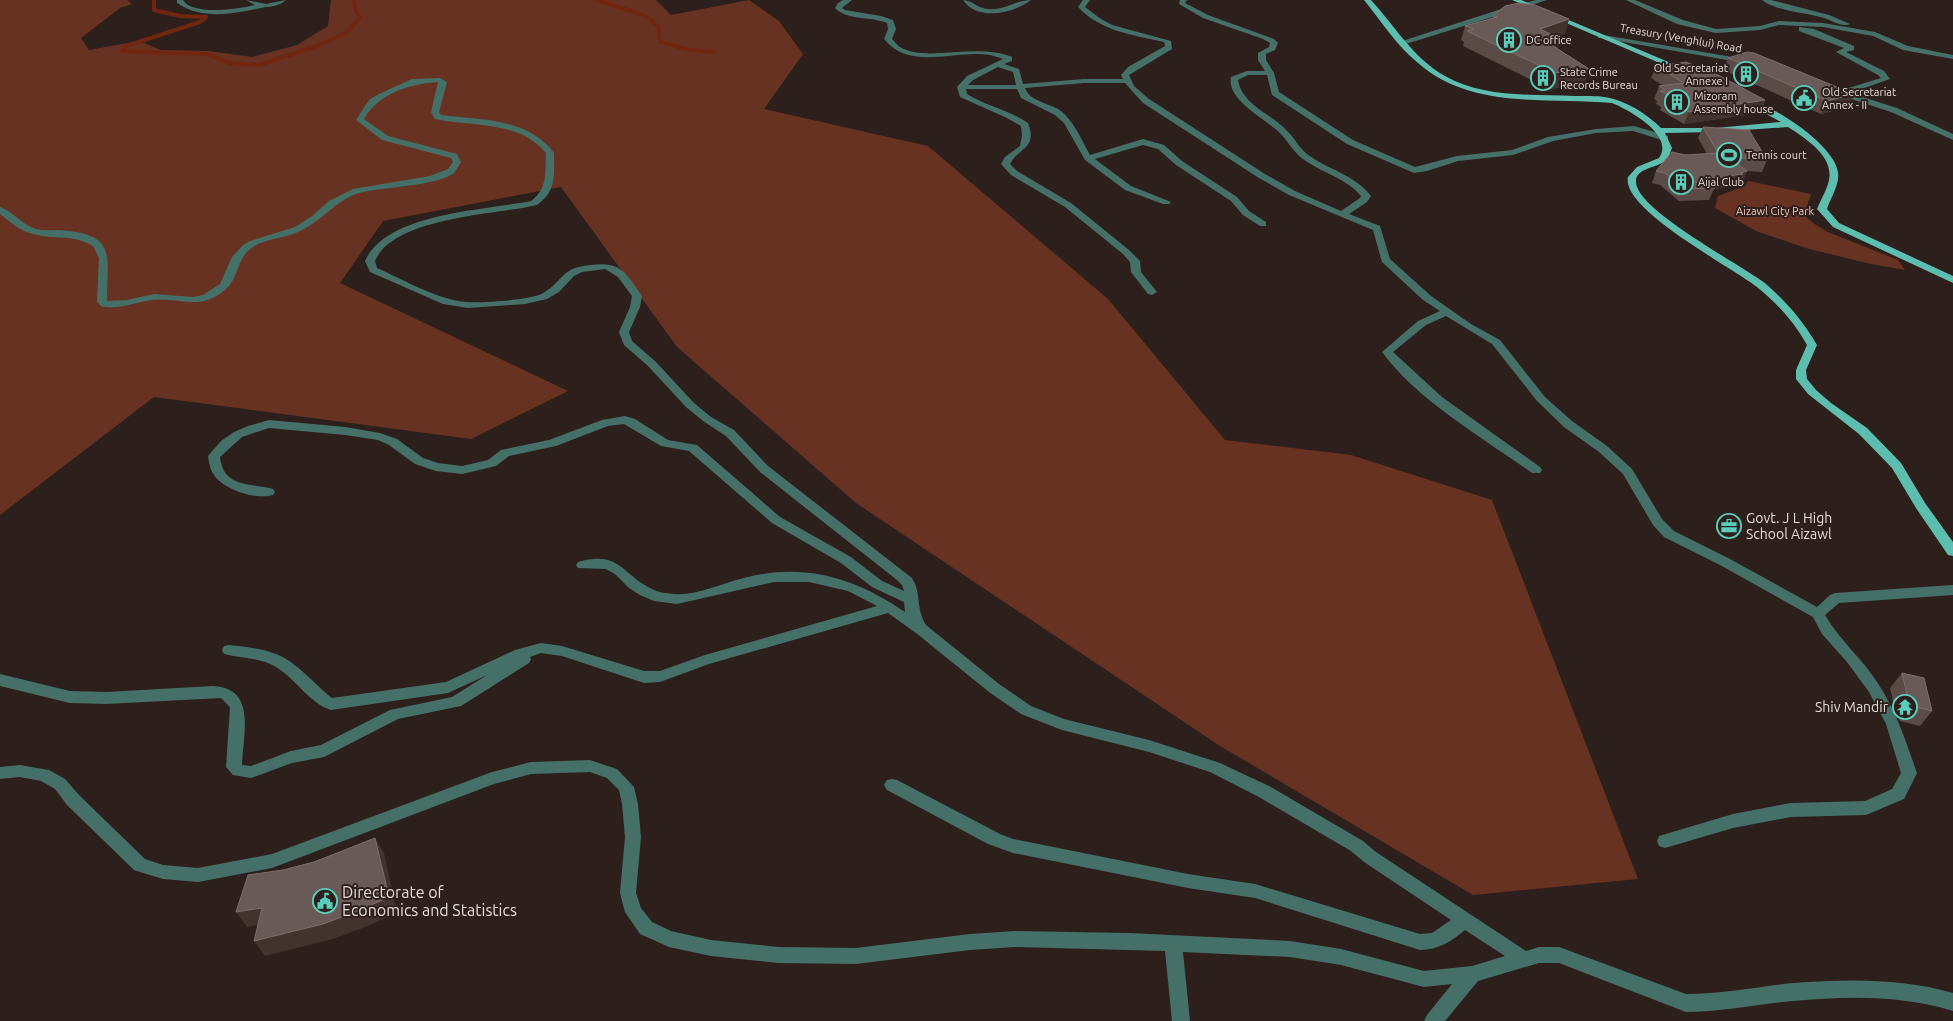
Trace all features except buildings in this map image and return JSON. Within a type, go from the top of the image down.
[{"type":"main road","points":[[1367,0],[1428,68],[1457,85],[1505,95],[1614,101],[1629,108],[1662,134],[1668,148],[1665,156],[1658,162],[1638,170],[1633,175],[1631,181],[1633,188],[1651,210],[1665,222],[1746,274],[1771,294],[1806,333],[1812,345],[1801,370],[1802,379],[1812,392],[1864,431],[1897,466],[1920,505],[1953,552]]},
{"type":"main road","points":[[1515,0],[1695,75]]},
{"type":"main road","points":[[1740,95],[1790,124],[1816,142],[1831,163],[1834,173],[1822,209],[1836,225],[1953,280]]},
{"type":"main road","points":[[1662,134],[1790,124]]},
{"type":"street","points":[[180,0],[185,7],[205,11],[235,13],[277,4],[283,0]]},
{"type":"street","points":[[249,0],[261,6]]},
{"type":"street","points":[[849,0],[840,4],[838,8],[843,12],[881,18],[890,22],[892,29],[888,39],[891,45],[900,50],[937,56],[993,52],[1003,54],[1009,59],[970,78],[961,87]]},
{"type":"street","points":[[966,0],[964,1],[987,13],[998,12],[1028,0]]},
{"type":"street","points":[[1087,0],[1081,7],[1098,22],[1124,31],[1167,41],[1169,47],[1130,69],[1126,75],[1131,87],[1146,101],[1262,176],[1292,193],[1377,228],[1385,260],[1427,298],[1496,342],[1541,398],[1568,424],[1603,449],[1628,472],[1657,522],[1669,534],[1725,562],[1818,614],[1827,630],[1852,658],[1874,688],[1893,724],[1909,773],[1898,794],[1866,808],[1791,810],[1733,821],[1665,841]]},
{"type":"street","points":[[1184,0],[1181,3],[1194,12],[1268,38],[1274,43],[1272,48],[1262,53],[1262,60],[1270,72],[1275,93],[1292,106],[1356,145],[1414,170],[1424,169],[1457,158],[1513,152],[1551,139],[1608,130],[1634,128],[1662,134]]},
{"type":"street","points":[[1403,42],[1544,0]]},
{"type":"street","points":[[1629,0],[1680,22],[1716,31],[1760,28],[1779,23],[1817,24],[1875,34],[1906,48],[1953,56]]},
{"type":"street","points":[[1765,0],[1828,16],[1862,31]]},
{"type":"street","points":[[1779,23],[1811,30],[1851,48],[1840,52],[1880,73],[1886,79],[1842,93]]},
{"type":"street","name":"Treasury (Venghlui) Road","points":[[1601,36],[1753,62]]},
{"type":"street","points":[[999,65],[1016,71],[1024,96],[1049,107],[1067,122],[1088,158],[1128,188],[1166,202]]},
{"type":"street","points":[[1270,72],[1247,73],[1234,79],[1234,84],[1239,93],[1252,106],[1285,133],[1293,146],[1302,155],[1343,176],[1362,190],[1366,196],[1364,200],[1342,215]]},
{"type":"street","points":[[0,210],[30,231],[77,236],[95,242],[102,248],[104,255],[102,302],[105,304],[126,303],[154,297],[199,300],[224,286],[237,257],[246,247],[298,229],[339,198],[356,191],[432,178],[451,171],[457,162],[454,156],[441,151],[385,138],[360,120],[364,111],[372,102],[382,96],[415,81],[440,80],[443,82],[435,112],[438,117],[495,123],[517,128],[545,145],[551,159],[546,192],[541,199],[534,203],[433,222],[395,234],[386,240],[372,255],[370,261],[373,270],[447,302],[461,305],[534,299],[550,294],[571,274],[580,269],[599,265],[612,267],[621,275],[637,296],[635,307],[624,332],[628,343],[652,364],[690,405],[707,419],[730,433],[764,469],[892,571],[903,577],[911,586],[912,614],[921,629]]},
{"type":"street","points":[[961,87],[1020,87],[1084,80],[1128,81]]},
{"type":"street","points":[[961,87],[963,94],[974,103],[1013,116],[1025,125],[1028,137],[1021,151],[1007,159],[1005,164],[1014,173],[1068,205],[1126,252],[1135,262],[1136,272],[1142,282],[1152,292]]},
{"type":"street","points":[[1833,90],[1894,110],[1953,137]]},
{"type":"street","points":[[1088,158],[1143,142],[1152,143],[1161,147],[1179,163],[1234,199],[1246,213],[1263,224]]},
{"type":"street","points":[[1447,312],[1422,323],[1388,352],[1404,372],[1536,470]]},
{"type":"street","points":[[269,492],[252,490],[227,482],[219,477],[214,465],[214,456],[225,442],[245,431],[269,424],[336,430],[380,437],[393,442],[413,457],[428,465],[462,470],[488,465],[505,453],[552,442],[606,423],[625,420],[665,443],[693,448],[776,520],[846,560],[877,584],[912,600]]},
{"type":"street","points":[[583,565],[598,563],[609,565],[620,570],[634,585],[654,596],[665,598],[688,598],[746,582],[792,576],[821,579],[863,591],[921,629],[994,688],[1026,710],[1062,724],[1149,746],[1229,773],[1357,846],[1370,857],[1522,958]]},
{"type":"street","points":[[1818,614],[1836,598],[1953,590]]},
{"type":"street","points":[[230,650],[261,655],[282,664],[289,668],[326,702],[331,704],[448,687],[520,654],[541,648],[562,651],[644,677],[656,678],[673,674],[705,660],[889,608]]},
{"type":"street","points":[[0,680],[70,697],[106,698],[213,692],[228,695],[236,702],[237,707],[234,767],[238,771],[252,772],[291,757],[324,751],[395,714],[456,702],[541,648]]},
{"type":"street","points":[[0,773],[20,771],[44,775],[60,784],[73,800],[140,865],[164,872],[198,875],[272,861],[492,778],[531,768],[590,766],[612,773],[626,787],[630,804],[633,837],[628,893],[633,912],[646,928],[668,939],[711,948],[778,955],[856,956],[970,942],[1014,939],[1172,943],[1298,950],[1341,957],[1424,979],[1472,974],[1490,970],[1522,958],[1539,955],[1559,955],[1686,1003],[1703,1003],[1792,992],[1864,988],[1928,995],[1953,1002]]},
{"type":"street","points":[[892,786],[994,839],[1013,846],[1188,881],[1255,890],[1420,942],[1437,940],[1465,920]]},
{"type":"street","points":[[1172,943],[1181,1021]]},
{"type":"street","points":[[1434,1021],[1472,974]]},
{"type":"green space","points":[[0,0],[127,0],[132,4],[120,8],[81,38],[89,50],[139,41],[161,50],[209,51],[252,57],[297,45],[328,26],[331,0],[656,0],[671,15],[749,0],[779,21],[803,54],[764,109],[928,146],[1108,299],[1225,440],[1351,455],[1492,500],[1638,879],[1473,895],[1220,746],[856,503],[677,347],[561,187],[383,221],[340,283],[568,391],[471,439],[154,397],[0,515]]},
{"type":"green space","name":"Aizawl City Park","points":[[1748,181],[1811,194],[1804,215],[1813,223],[1828,232],[1898,260],[1905,270],[1809,249],[1756,231],[1715,208],[1718,196],[1745,186]]},
{"type":"waterway","points":[[154,0],[154,10],[180,16],[206,17],[200,22],[126,46],[122,51],[206,54],[229,63],[259,65],[314,47],[346,33],[360,18],[355,10],[354,0]]},
{"type":"waterway","points":[[596,0],[644,15],[658,26],[660,42],[691,50],[714,52]]},
{"type":"place","name":"DC office","points":[[1509,40]]},
{"type":"place","name":"Old Secretariat Annexe I","points":[[1746,74]]},
{"type":"place","name":"State Crime Records Bureau","points":[[1543,78]]},
{"type":"place","name":"Old Secretariat Annex - II","points":[[1804,98]]},
{"type":"place","name":"Mizoram Assembly house","points":[[1677,102]]},
{"type":"place","name":"Tennis court","points":[[1729,155]]},
{"type":"place","name":"Aijal Club","points":[[1681,182]]},
{"type":"place","name":"Govt. J L High School Aizawl","points":[[1729,526]]},
{"type":"place","name":"Shiv Mandir","points":[[1905,707]]},
{"type":"place","name":"Directorate of Economics and Statistics","points":[[325,901]]}]
